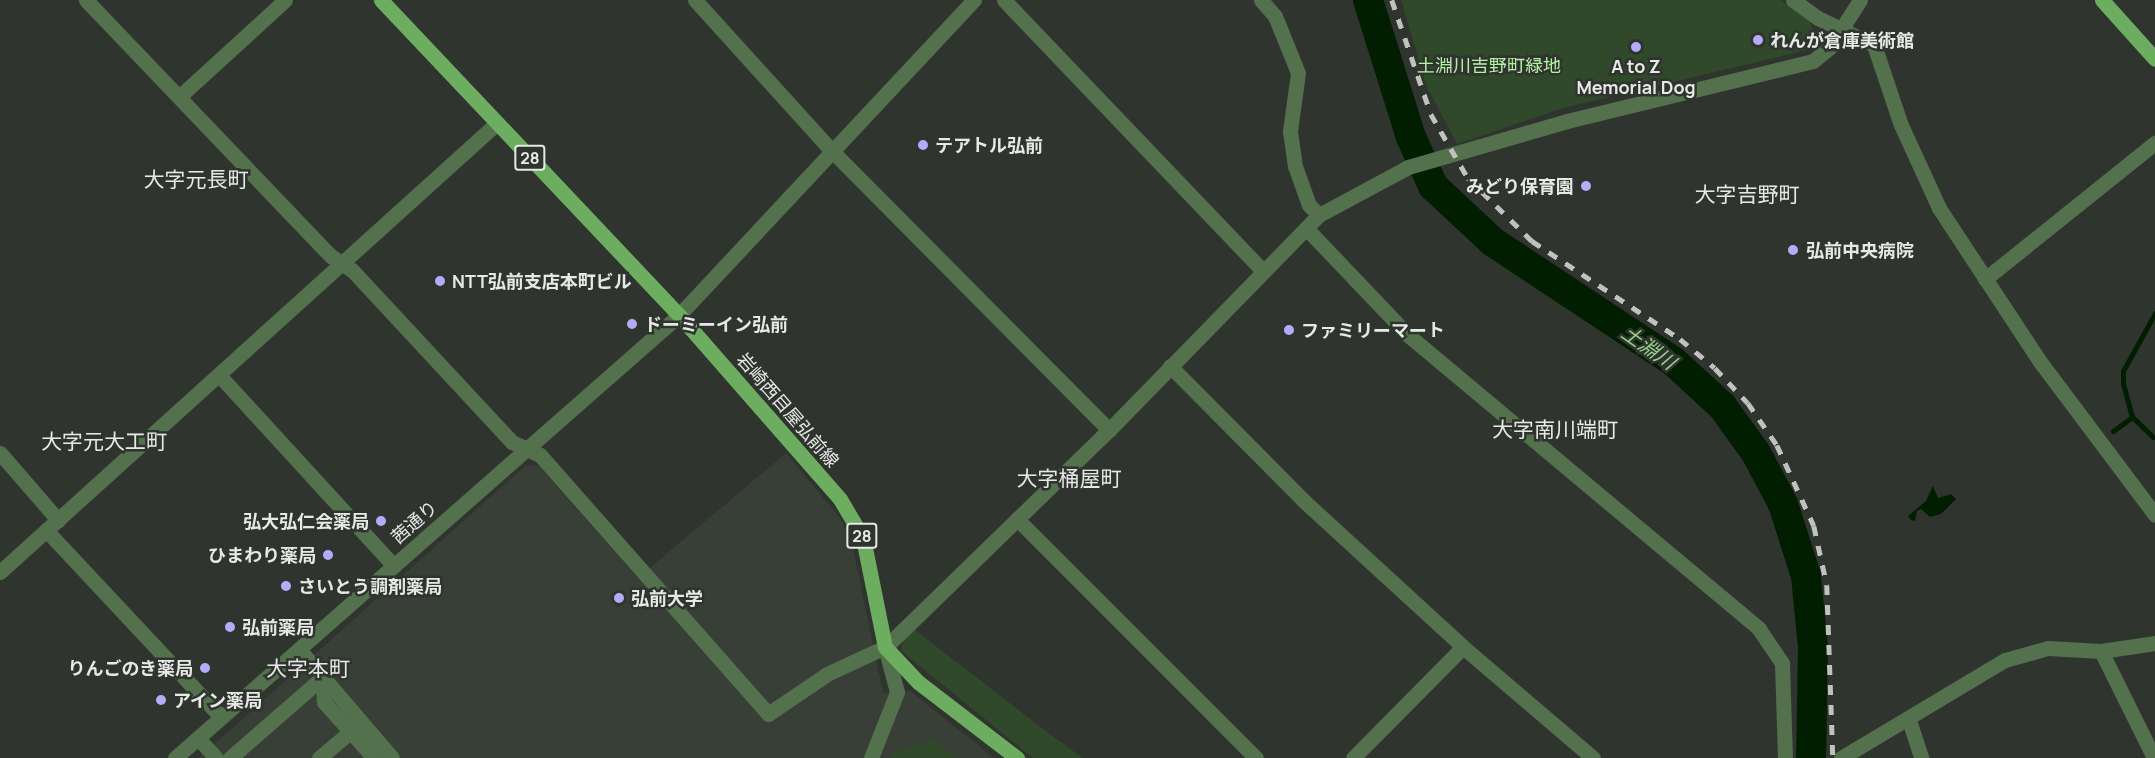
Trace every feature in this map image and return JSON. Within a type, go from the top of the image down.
[{"type":"main road","name":"岩崎西目屋弘前線","points":[[381,0],[679,315],[855,520],[869,559],[885,647]]},
{"type":"main road","points":[[2102,0],[2155,58]]},
{"type":"main road","points":[[885,647],[918,682],[1017,758]]},
{"type":"street","points":[[86,0],[331,256],[342,263],[512,442],[540,455],[768,714],[827,674],[885,647],[1109,430],[1262,270],[1319,215],[1361,190],[1414,166],[1567,121],[1813,61],[1829,48],[1860,0]]},
{"type":"street","points":[[180,96],[285,0]]},
{"type":"street","points":[[695,0],[833,153],[1109,430]]},
{"type":"street","name":"茜通り","points":[[175,758],[679,315],[974,0]]},
{"type":"street","points":[[1004,0],[1262,270]]},
{"type":"street","points":[[1261,0],[1275,16],[1298,73],[1292,142],[1295,166],[1309,205],[1319,215]]},
{"type":"street","points":[[1793,0],[1874,45],[1901,125],[1939,208],[2041,363],[2155,515]]},
{"type":"street","points":[[0,572],[498,123]]},
{"type":"street","points":[[1985,279],[2155,143]]},
{"type":"street","points":[[1306,228],[1408,335],[1759,629],[1782,663],[1785,758]]},
{"type":"street","points":[[1170,366],[1305,502],[1463,647],[1593,758]]},
{"type":"street","points":[[219,375],[394,566]]},
{"type":"street","points":[[0,453],[58,520]]},
{"type":"street","points":[[1017,519],[1256,758]]},
{"type":"street","points":[[46,530],[221,717]]},
{"type":"street","points":[[1841,758],[1909,720],[2005,660],[2048,648],[2101,651],[2155,643]]},
{"type":"street","points":[[871,758],[897,692],[885,647]]},
{"type":"street","points":[[1353,758],[1463,647]]},
{"type":"street","points":[[299,649],[392,758]]},
{"type":"street","points":[[2101,651],[2154,758]]},
{"type":"street","points":[[323,677],[324,702],[374,758]]},
{"type":"street","points":[[230,758],[323,677]]},
{"type":"street","points":[[1909,720],[1921,758]]},
{"type":"street","points":[[320,758],[350,732]]},
{"type":"street","points":[[198,738],[216,758]]},
{"type":"shaded area","name":"弘前大学","points":[[786,453],[840,518],[852,543],[883,693],[910,691],[994,758],[199,758],[525,466],[538,465],[638,578]]},
{"type":"shaded area","points":[[1933,486],[1938,498],[1951,494],[1956,499],[1941,514],[1930,517],[1921,509],[1917,511],[1915,521],[1911,520],[1908,516],[1926,501]]},
{"type":"green space","name":"土淵川吉野町緑地","points":[[1401,0],[1780,0],[1810,21],[1816,40],[1811,49],[1563,108],[1457,144],[1427,87]]},
{"type":"green space","points":[[915,630],[1083,758],[1033,758],[901,651],[903,642]]},
{"type":"green space","points":[[934,739],[956,758],[892,758],[895,752]]},
{"type":"waterway","name":"土淵川","points":[[1368,0],[1411,137],[1433,186],[1493,242],[1673,361],[1722,406],[1756,453],[1783,504],[1806,576],[1813,648],[1811,758]]},
{"type":"waterway","points":[[2153,437],[2132,417],[2123,384],[2123,371],[2155,313]]},
{"type":"waterway","points":[[2113,431],[2132,417]]},
{"type":"railway","points":[[1392,0],[1431,114],[1468,178],[1532,241],[1680,339],[1715,368],[1748,403],[1777,445],[1814,526],[1827,585],[1833,758]]},
{"type":"place","name":"れんが倉庫美術館","points":[[1758,40]]},
{"type":"place","name":"A to Z Memorial Dog","points":[[1636,47]]},
{"type":"place","name":"テアトル弘前","points":[[923,145]]},
{"type":"place","name":"みどり保育園","points":[[1586,186]]},
{"type":"place","name":"弘前中央病院","points":[[1793,250]]},
{"type":"place","name":"NTT弘前支店本町ビル","points":[[440,281]]},
{"type":"place","name":"ドーミーイン弘前","points":[[632,324]]},
{"type":"place","name":"ファミリーマート","points":[[1289,330]]},
{"type":"place","name":"弘大弘仁会薬局","points":[[381,521]]},
{"type":"place","name":"ひまわり薬局","points":[[328,555]]},
{"type":"place","name":"さいとう調剤薬局","points":[[286,586]]},
{"type":"place","name":"弘前大学","points":[[619,598]]},
{"type":"place","name":"弘前薬局","points":[[230,627]]},
{"type":"place","name":"りんごのき薬局","points":[[205,668]]},
{"type":"place","name":"アイン薬局","points":[[161,700]]},
{"type":"district","name":"大字元長町","points":[[196,179]]},
{"type":"district","name":"大字吉野町","points":[[1747,194]]},
{"type":"district","name":"大字南川端町","points":[[1555,429]]},
{"type":"district","name":"大字元大工町","points":[[104,441]]},
{"type":"district","name":"大字桶屋町","points":[[1069,478]]},
{"type":"district","name":"大字本町","points":[[308,668]]}]
